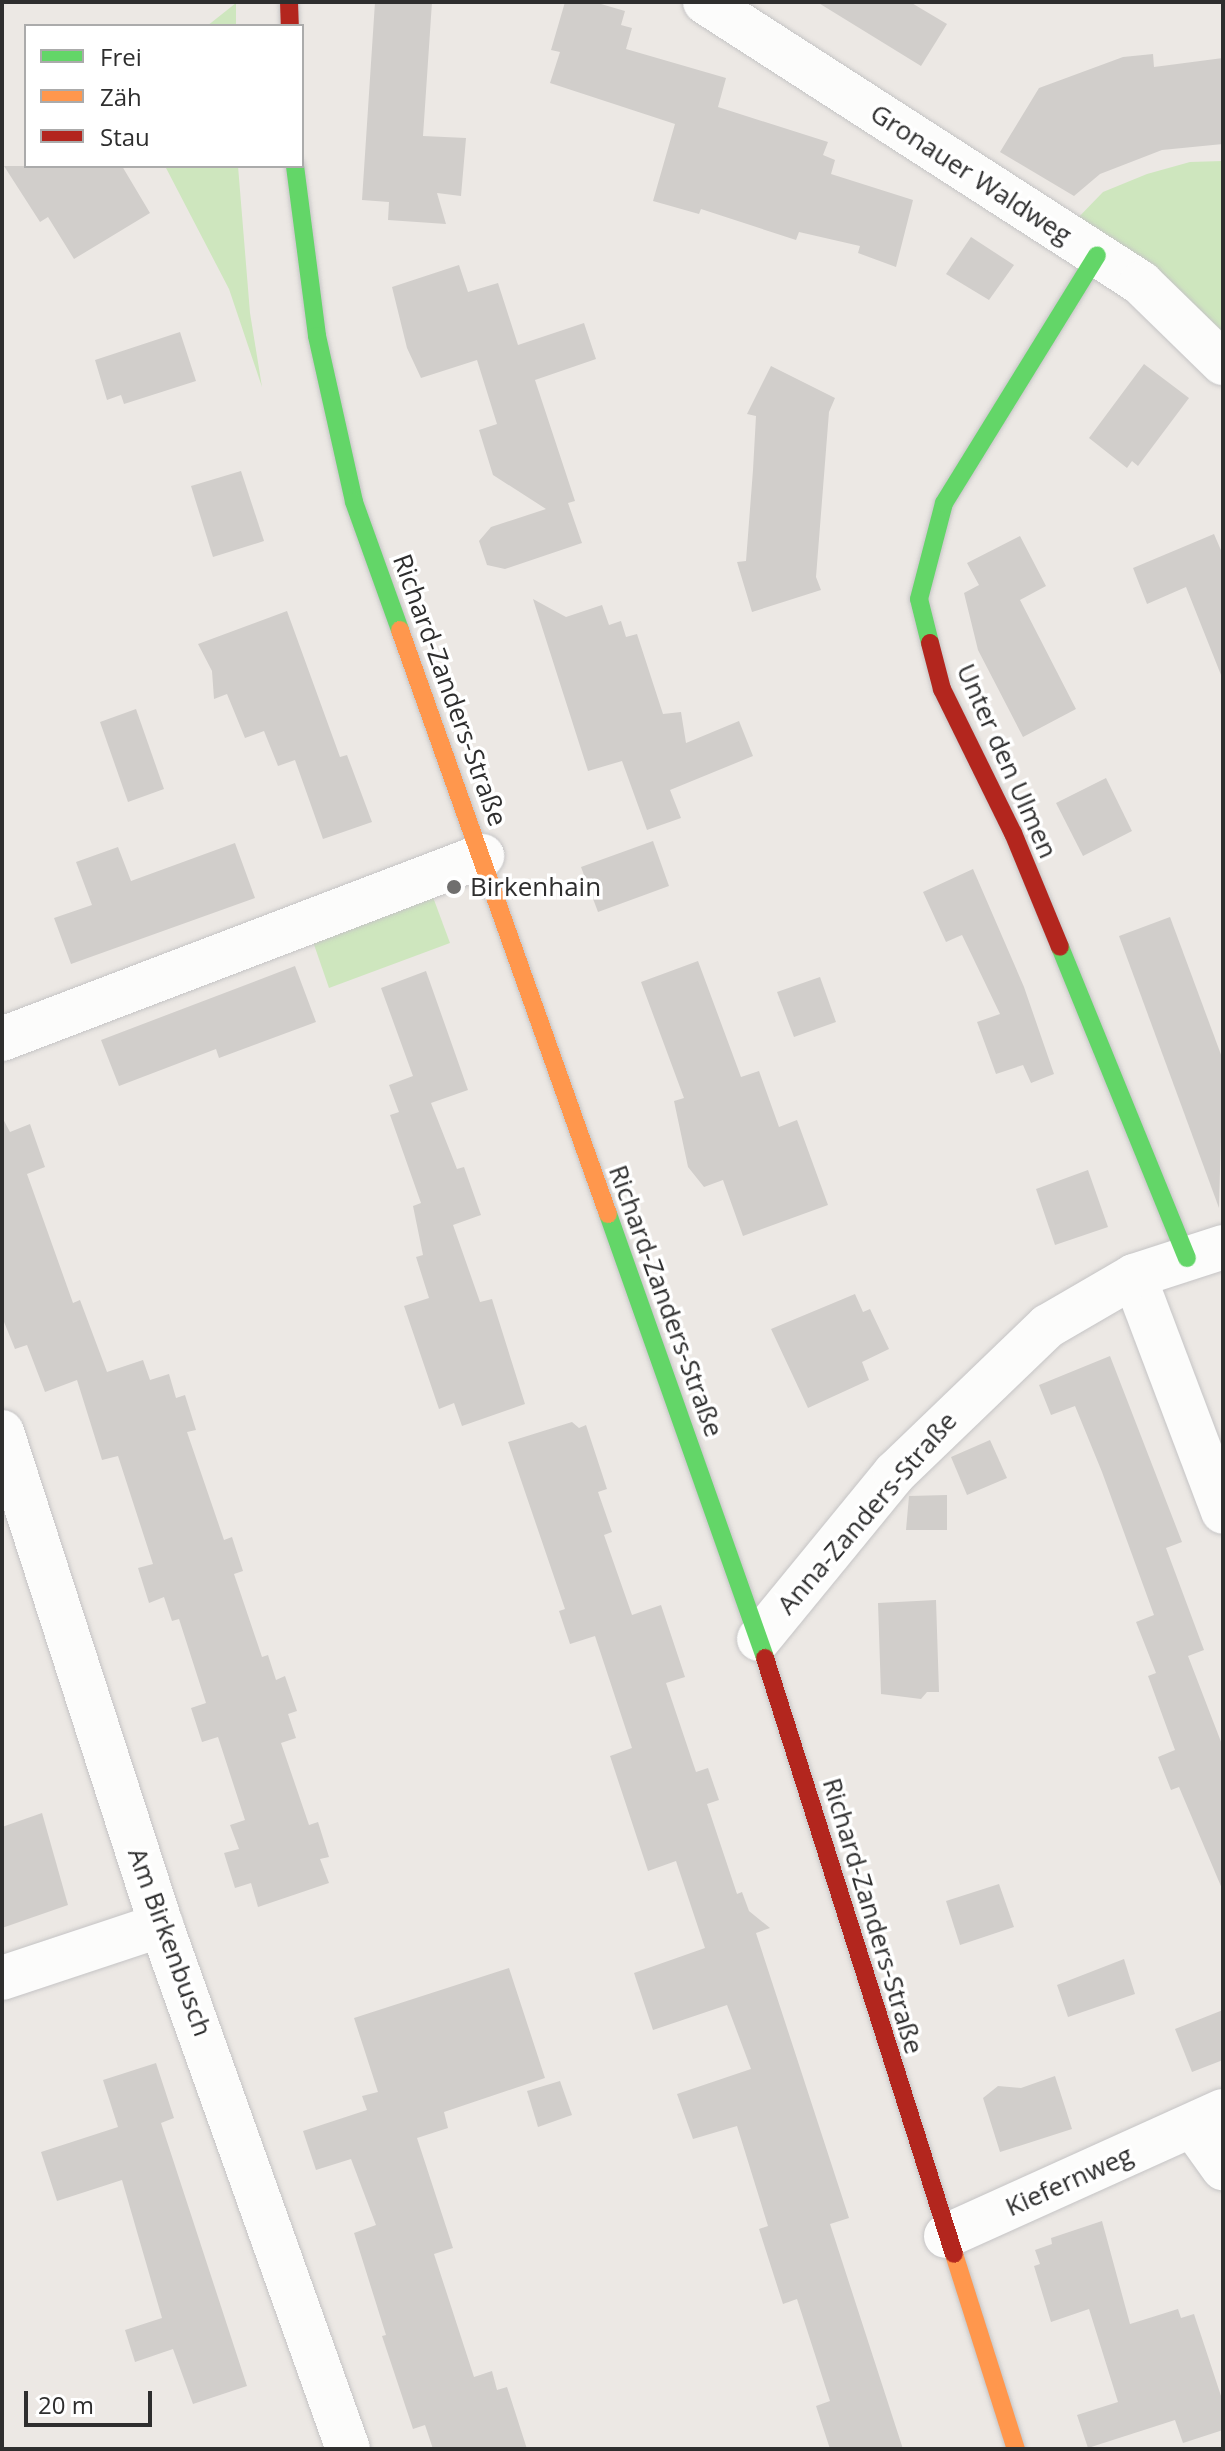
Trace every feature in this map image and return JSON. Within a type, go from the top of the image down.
[{"type":"street","points":[[289,2],[290,24]]},
{"type":"street","name":"Gronauer Waldweg","points":[[705,2],[1141,283],[1223,363]]},
{"type":"street","name":"Richard-Zanders-Straße","points":[[295,168],[317,336],[354,502],[759,1639],[1016,2449]]},
{"type":"street","name":"Unter den Ulmen","points":[[1097,255],[944,503],[919,599],[942,689],[1013,833],[1205,1252]]},
{"type":"street","points":[[2,1039],[482,856]]},
{"type":"street","name":"Anna-Zanders-Straße","points":[[759,1639],[895,1473],[966,1400],[1048,1326],[1134,1276],[1205,1252]]},
{"type":"street","points":[[1134,1276],[1223,1512]]},
{"type":"street","name":"Am Birkenbusch","points":[[2,1432],[161,1925],[348,2449]]},
{"type":"street","points":[[2,1978],[161,1925]]},
{"type":"street","name":"Kiefernweg","points":[[946,2236],[1208,2118],[1223,2168]]},
{"type":"green space","points":[[236,3],[236,24],[210,24]]},
{"type":"green space","points":[[1223,161],[1223,340],[1072,224],[1103,192],[1147,174],[1190,162]]},
{"type":"green space","points":[[166,168],[238,168],[250,313],[262,387],[229,289]]},
{"type":"green space","points":[[430,889],[450,943],[329,988],[310,933]]},
{"type":"building","points":[[375,2],[432,2],[423,136],[466,138],[461,196],[437,193],[446,224],[388,220],[389,202],[362,200]]},
{"type":"building","points":[[565,2],[594,2],[625,11],[621,25],[632,28],[626,49],[726,78],[718,107],[828,142],[823,155],[835,160],[831,174],[913,200],[896,267],[858,253],[860,246],[799,232],[796,240],[701,209],[699,214],[653,201],[675,124],[550,83],[560,52],[551,50]]},
{"type":"building","points":[[817,2],[910,2],[947,24],[921,66]]},
{"type":"building","points":[[1153,54],[1154,67],[1223,58],[1223,144],[1162,150],[1100,174],[1074,196],[1000,152],[1039,88],[1123,57]]},
{"type":"building","points":[[4,166],[123,168],[150,213],[74,259],[48,217],[40,222]]},
{"type":"building","points":[[971,237],[1014,265],[989,300],[946,274]]},
{"type":"building","points":[[459,265],[468,292],[498,283],[518,345],[584,323],[596,359],[535,380],[575,501],[568,503],[582,543],[505,569],[487,565],[479,541],[491,527],[546,509],[493,475],[479,430],[497,424],[477,360],[421,378],[407,348],[392,287]]},
{"type":"building","points":[[180,332],[196,381],[124,404],[121,395],[107,400],[95,360]]},
{"type":"building","points":[[1144,364],[1189,398],[1138,466],[1132,461],[1127,468],[1089,438]]},
{"type":"building","points":[[771,366],[835,398],[829,412],[816,577],[821,590],[752,612],[737,562],[746,561],[753,470],[756,416],[747,414]]},
{"type":"building","points":[[241,471],[264,541],[213,557],[191,486]]},
{"type":"building","points":[[1214,534],[1223,555],[1221,675],[1186,587],[1147,604],[1133,568]]},
{"type":"building","points":[[1020,536],[1046,586],[1020,600],[1076,709],[1023,737],[978,650],[964,593],[979,585],[967,563]]},
{"type":"building","points":[[533,599],[566,617],[602,605],[609,625],[621,621],[626,637],[637,634],[663,714],[681,712],[686,743],[739,721],[753,756],[670,790],[681,818],[647,830],[622,761],[588,771]]},
{"type":"building","points":[[287,611],[340,757],[347,755],[372,822],[323,839],[295,760],[278,766],[264,731],[245,738],[227,694],[214,699],[212,671],[198,644]]},
{"type":"building","points":[[136,709],[164,789],[128,802],[100,722]]},
{"type":"building","points":[[1106,778],[1132,831],[1083,856],[1056,803]]},
{"type":"building","points":[[653,841],[669,886],[598,912],[581,867]]},
{"type":"building","points":[[235,843],[255,898],[71,964],[54,918],[92,905],[76,862],[118,847],[131,881]]},
{"type":"building","points":[[973,869],[1024,987],[1054,1074],[1031,1083],[1023,1065],[996,1074],[977,1022],[1000,1014],[962,935],[946,942],[923,892]]},
{"type":"building","points":[[1170,917],[1223,1060],[1219,1208],[1119,936]]},
{"type":"building","points":[[698,961],[741,1077],[759,1071],[779,1127],[797,1120],[828,1205],[743,1236],[723,1180],[704,1187],[688,1167],[674,1101],[684,1098],[641,982]]},
{"type":"building","points":[[295,966],[316,1022],[219,1058],[216,1049],[119,1086],[101,1040]]},
{"type":"building","points":[[426,971],[468,1090],[431,1103],[457,1169],[464,1167],[481,1215],[453,1225],[480,1302],[492,1299],[525,1404],[462,1426],[454,1403],[439,1409],[404,1306],[429,1298],[416,1257],[423,1255],[413,1206],[421,1203],[390,1115],[399,1112],[389,1085],[413,1076],[381,988]]},
{"type":"building","points":[[820,977],[836,1022],[794,1037],[777,992]]},
{"type":"building","points":[[2,1117],[10,1132],[30,1124],[45,1167],[27,1174],[73,1303],[80,1300],[107,1372],[143,1360],[150,1380],[169,1374],[176,1398],[185,1395],[196,1430],[187,1432],[224,1540],[232,1537],[243,1571],[234,1574],[262,1657],[268,1655],[276,1680],[285,1676],[297,1711],[288,1714],[296,1738],[281,1743],[309,1825],[318,1822],[329,1857],[320,1859],[329,1883],[258,1907],[251,1883],[235,1888],[224,1853],[239,1849],[230,1825],[245,1820],[218,1737],[202,1742],[191,1708],[206,1703],[179,1619],[172,1621],[164,1597],[149,1603],[138,1568],[153,1564],[118,1456],[102,1460],[77,1380],[45,1392],[27,1345],[15,1349],[2,1317]]},
{"type":"building","points":[[1088,1170],[1108,1227],[1055,1245],[1036,1189]]},
{"type":"building","points":[[855,1294],[863,1312],[870,1309],[889,1349],[862,1362],[869,1380],[808,1408],[771,1329]]},
{"type":"building","points":[[1110,1356],[1182,1542],[1166,1548],[1204,1650],[1188,1656],[1223,1747],[1223,1891],[1179,1787],[1171,1790],[1158,1757],[1175,1750],[1148,1676],[1156,1673],[1136,1622],[1154,1615],[1102,1472],[1075,1406],[1051,1415],[1039,1385]]},
{"type":"building","points":[[572,1422],[579,1428],[586,1425],[607,1489],[598,1492],[612,1532],[604,1535],[632,1615],[661,1605],[685,1677],[666,1683],[696,1772],[708,1768],[719,1800],[707,1804],[737,1894],[742,1892],[749,1911],[770,1928],[756,1933],[849,2218],[830,2224],[903,2449],[830,2449],[816,2406],[830,2401],[797,2299],[783,2304],[759,2229],[768,2226],[737,2126],[693,2139],[677,2094],[751,2069],[727,2005],[653,2030],[634,1973],[705,1948],[676,1861],[648,1871],[610,1756],[632,1748],[595,1636],[570,1644],[559,1611],[565,1609],[508,1442]]},
{"type":"building","points":[[990,1440],[1007,1478],[967,1495],[951,1457]]},
{"type":"building","points":[[947,1495],[947,1530],[906,1530],[909,1496]]},
{"type":"building","points":[[936,1600],[939,1692],[927,1692],[921,1699],[881,1694],[878,1603]]},
{"type":"building","points":[[42,1813],[68,1905],[2,1928],[2,1827]]},
{"type":"building","points":[[999,1884],[1014,1927],[960,1945],[946,1901]]},
{"type":"building","points":[[1124,1959],[1135,1994],[1068,2017],[1057,1985]]},
{"type":"building","points":[[509,1968],[545,2078],[444,2112],[448,2128],[417,2138],[453,2248],[434,2254],[474,2377],[492,2371],[497,2390],[507,2387],[527,2449],[433,2449],[425,2425],[413,2429],[382,2336],[386,2335],[354,2233],[376,2225],[351,2159],[316,2170],[303,2131],[367,2110],[362,2096],[378,2092],[354,2018]]},
{"type":"building","points":[[1223,2010],[1223,2060],[1192,2072],[1175,2029]]},
{"type":"building","points":[[156,2063],[174,2118],[161,2123],[247,2386],[193,2404],[173,2349],[135,2362],[125,2330],[162,2318],[122,2180],[57,2201],[41,2152],[118,2127],[103,2080]]},
{"type":"building","points":[[1055,2076],[1072,2129],[1000,2152],[983,2098],[998,2086],[1021,2088]]},
{"type":"building","points":[[560,2081],[572,2115],[538,2127],[527,2091]]},
{"type":"building","points":[[1102,2221],[1130,2324],[1178,2309],[1181,2318],[1194,2314],[1223,2402],[1223,2430],[1183,2443],[1175,2420],[1088,2448],[1077,2415],[1118,2402],[1089,2309],[1051,2322],[1034,2266],[1040,2264],[1035,2250],[1052,2244],[1051,2238]]},
{"type":"traffic: fast","points":[[295,168],[317,336],[354,502],[400,630]]},
{"type":"traffic: fast","points":[[930,643],[919,599],[944,503],[1097,255]]},
{"type":"traffic: fast","points":[[1060,947],[1187,1258]]},
{"type":"traffic: fast","points":[[608,1214],[765,1658]]},
{"type":"traffic: slow","points":[[400,630],[608,1214]]},
{"type":"traffic: slow","points":[[954,2254],[1016,2449]]},
{"type":"traffic: jam","points":[[289,2],[290,24]]},
{"type":"traffic: jam","points":[[930,643],[942,689],[1013,833],[1060,947]]},
{"type":"traffic: jam","points":[[765,1658],[954,2254]]},
{"type":"place","name":"Birkenhain","points":[[454,887]]}]
